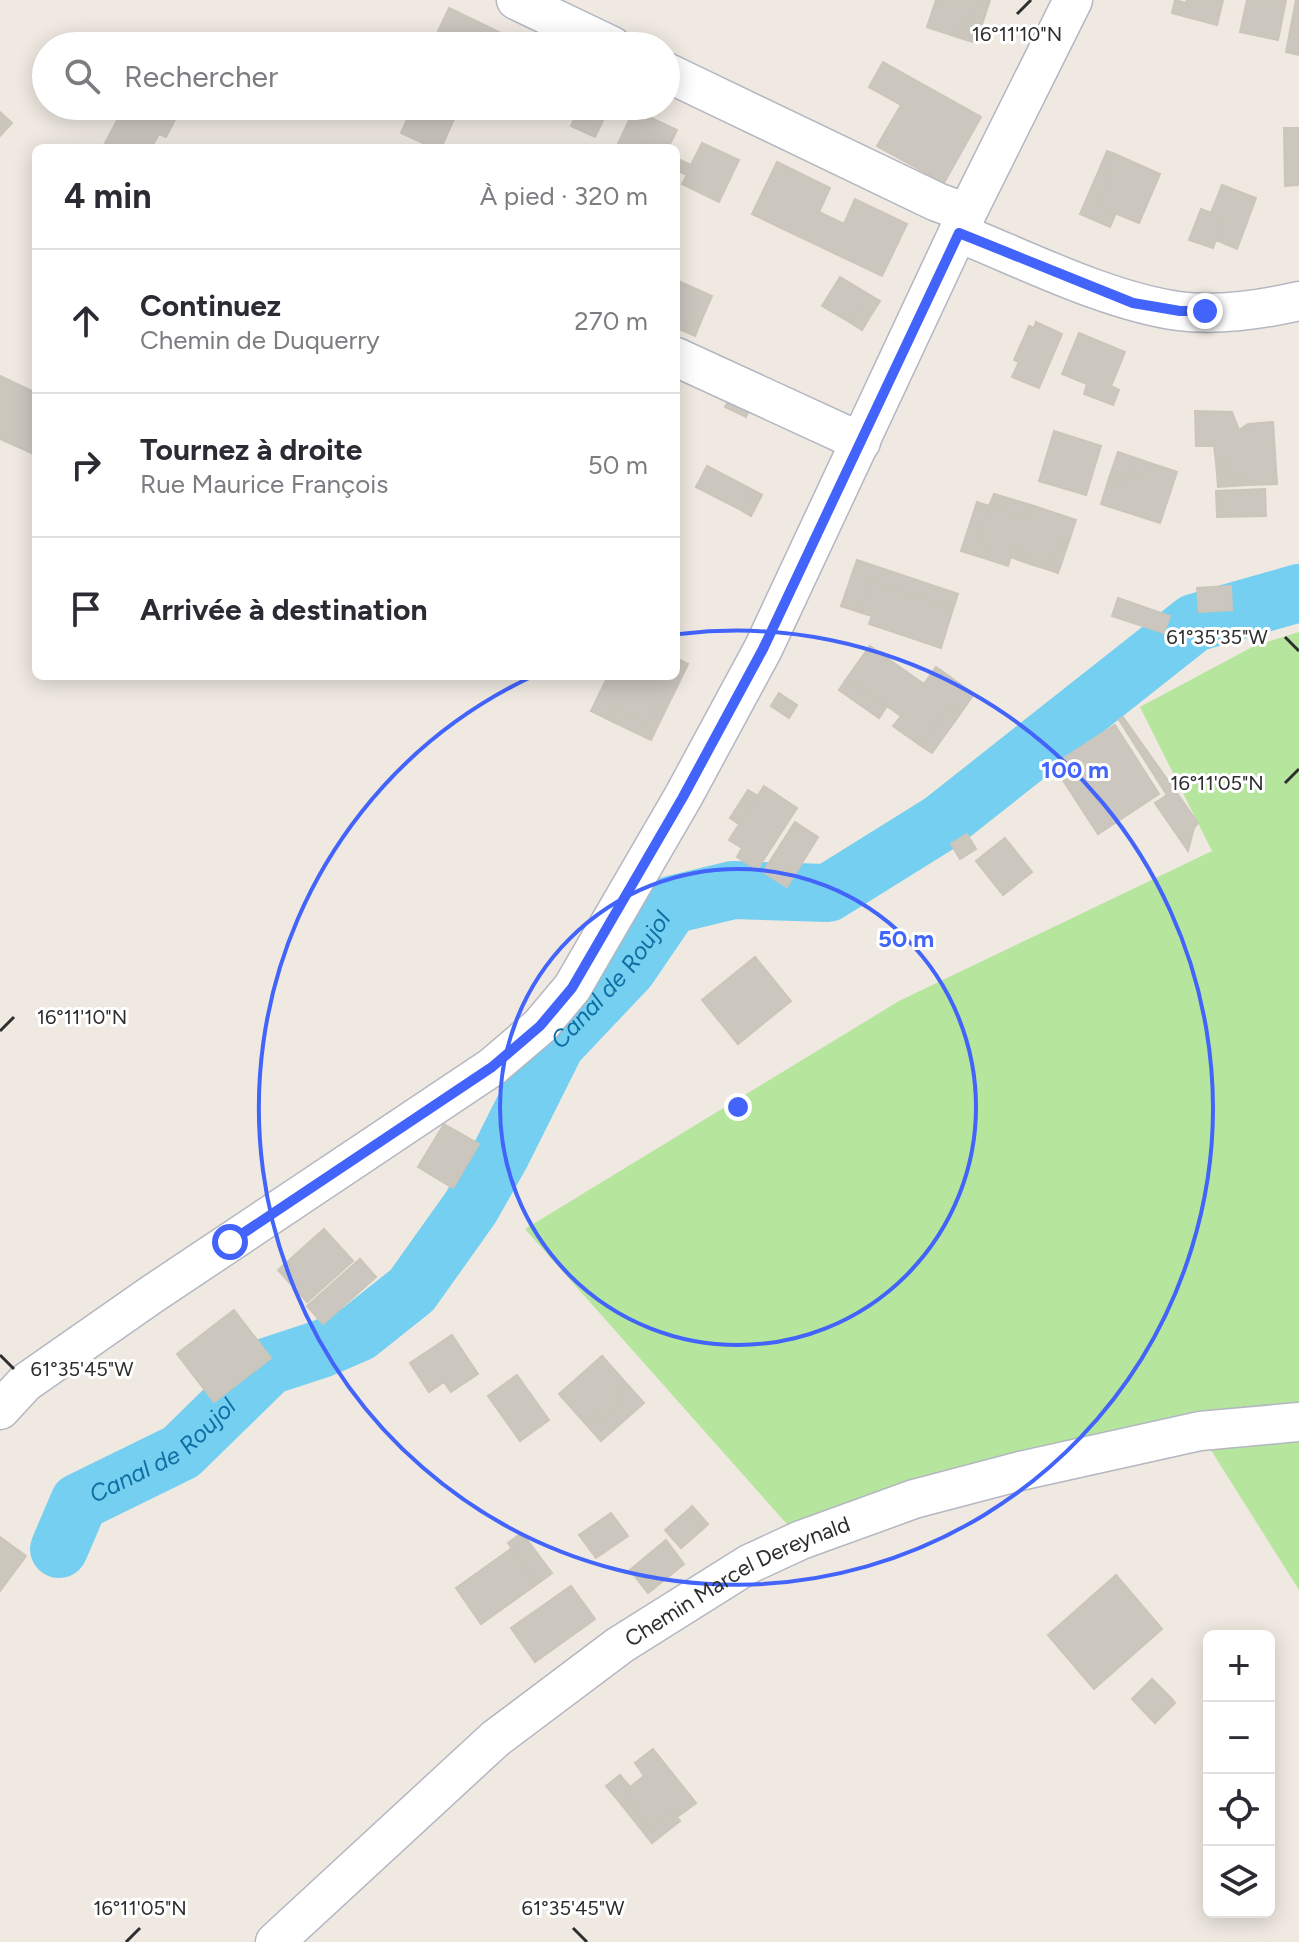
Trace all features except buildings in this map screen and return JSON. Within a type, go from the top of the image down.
[{"type":"street","points":[[516,0],[583,32]]},
{"type":"street","points":[[0,1410],[25,1383],[151,1295],[492,1067],[540,1026],[572,988],[763,649],[963,223],[1073,0]]},
{"type":"street","points":[[680,79],[937,202],[963,223],[1133,303],[1180,311],[1253,311],[1299,301]]},
{"type":"street","points":[[680,359],[861,442]]},
{"type":"street","name":"Chemin Marcel Dereynald","points":[[275,1942],[495,1739],[620,1645],[749,1564],[801,1540],[914,1499],[1020,1471],[1200,1431],[1299,1422]]},
{"type":"green space","points":[[1299,632],[1299,1590],[1199,1431],[801,1540],[525,1229],[899,1001],[1212,851],[1140,707],[1254,646]]},
{"type":"waterway","name":"Canal de Roujol","points":[[59,1549],[79,1502],[181,1452],[269,1366],[358,1333],[412,1290],[471,1207],[556,1044],[628,968],[671,905],[733,890],[828,893],[942,822],[1194,623],[1299,593]]},
{"type":"route","points":[[230,1242],[492,1067],[540,1026],[572,988],[683,797],[763,649],[959,233],[1133,303],[1180,311],[1205,311]]}]
